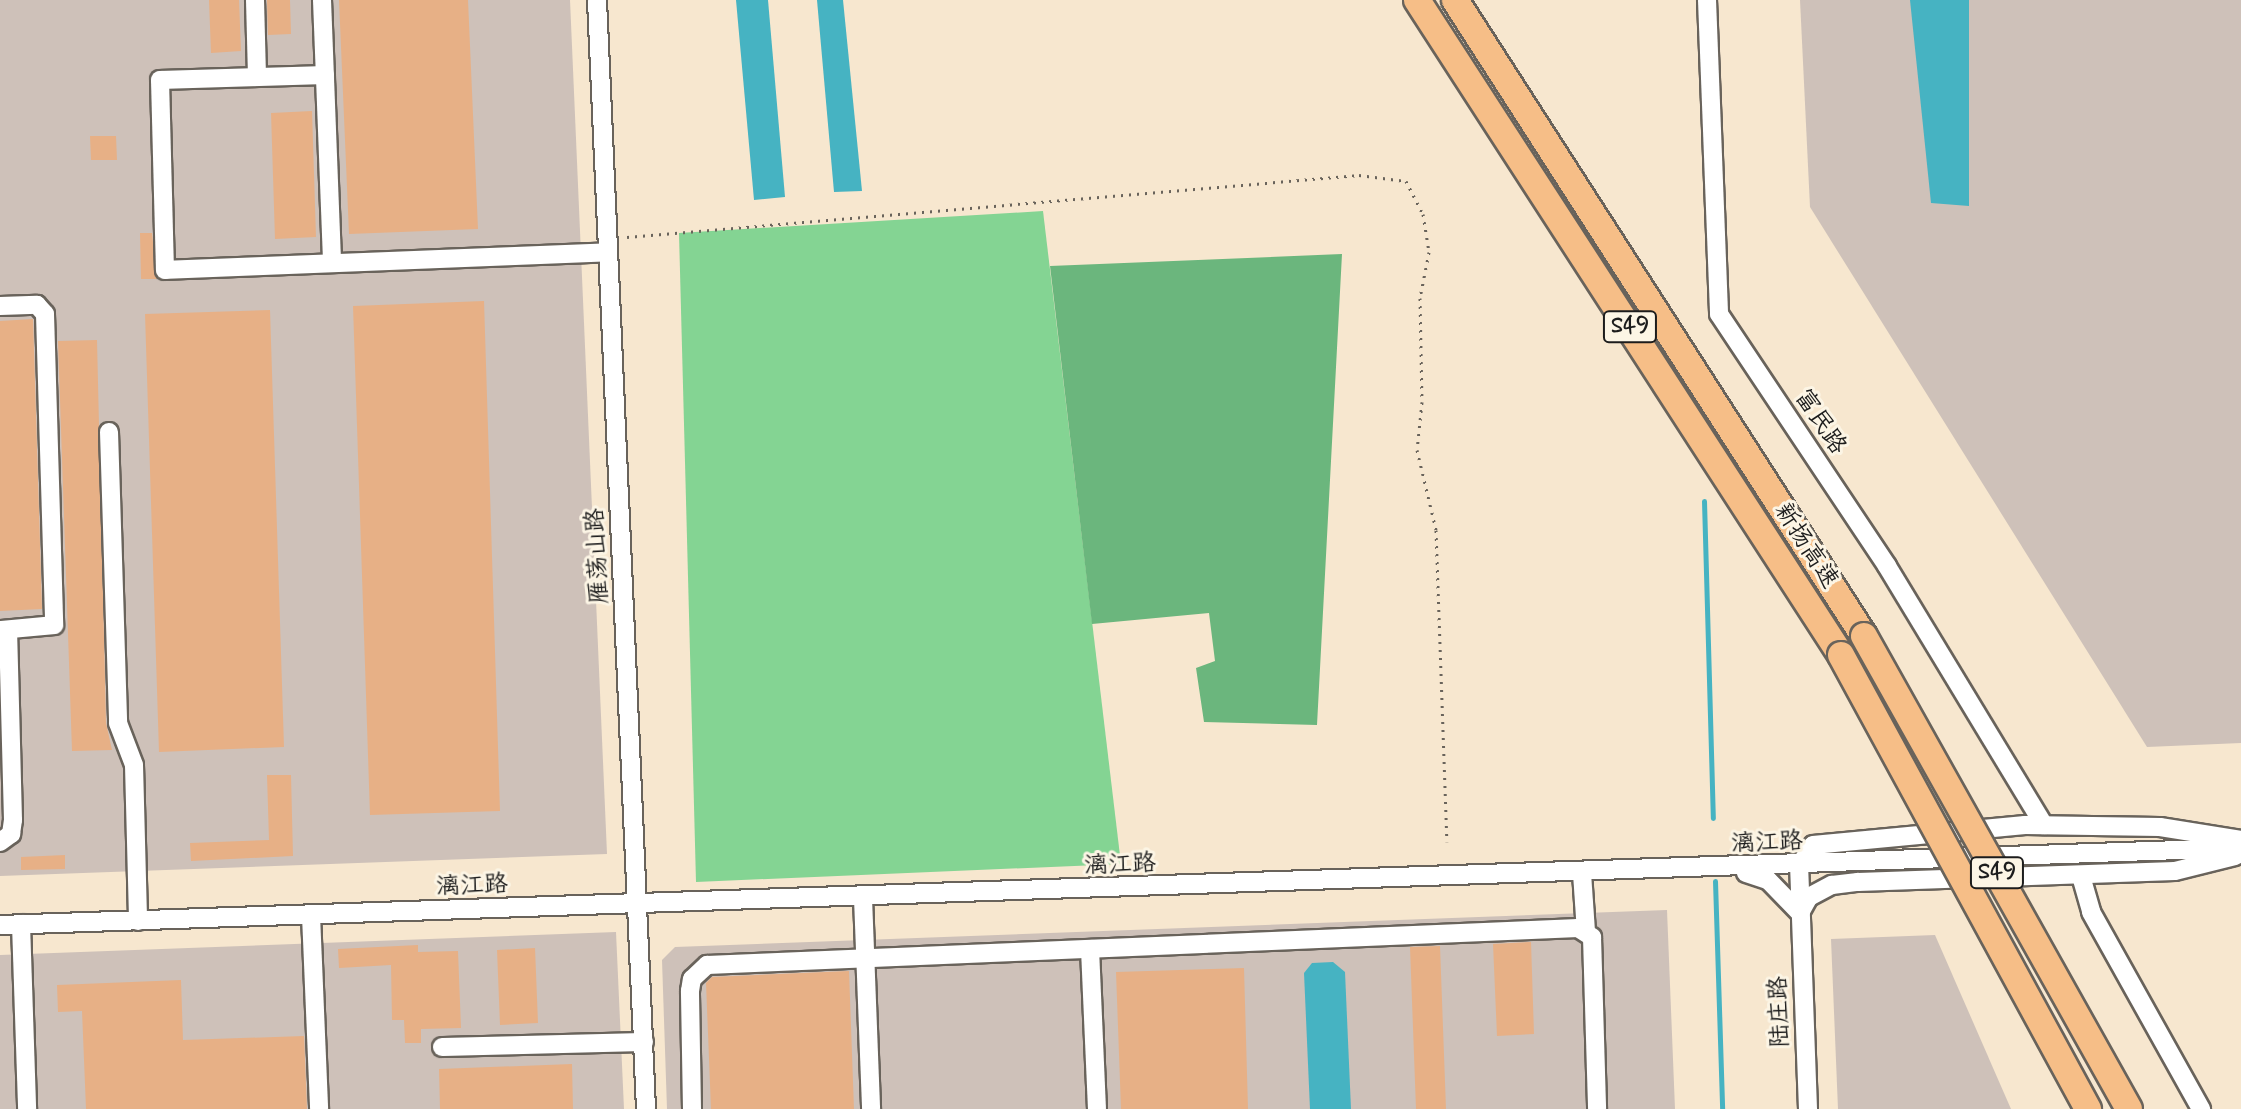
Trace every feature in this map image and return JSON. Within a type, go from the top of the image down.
[{"type":"highway","name":"新扬高速","points":[[1417,0],[1841,655],[2088,1109]]},
{"type":"highway","name":"新扬高速","points":[[1455,0],[1864,636],[2129,1109]]},
{"type":"street","points":[[255,0],[257,77]]},
{"type":"street","points":[[322,0],[332,263]]},
{"type":"street","name":"雁荡山路","points":[[597,0],[646,1109]]},
{"type":"street","name":"富民路","points":[[1707,0],[1719,314],[1887,566],[2044,825]]},
{"type":"street","points":[[325,75],[160,80],[165,270],[332,263],[607,245]]},
{"type":"street","points":[[0,306],[37,305],[45,314],[54,625],[4,630],[13,820],[11,834],[0,842]]},
{"type":"street","points":[[109,432],[118,723],[134,765],[138,921]]},
{"type":"street","points":[[1799,866],[1813,845],[1834,841],[2044,825],[2172,827],[2241,840]]},
{"type":"street","name":"漓江路","points":[[0,925],[1799,866],[2241,848]]},
{"type":"street","points":[[1731,868],[1768,880],[1800,913],[1809,897],[1845,884],[2175,871],[2241,855]]},
{"type":"street","name":"陆庄路","points":[[1799,866],[1808,1109]]},
{"type":"street","points":[[1582,873],[1586,931],[1592,937],[1597,1109]]},
{"type":"street","points":[[2081,876],[2091,912],[2201,1109]]},
{"type":"street","points":[[863,898],[871,1109]]},
{"type":"street","points":[[311,915],[319,1109]]},
{"type":"street","points":[[21,924],[27,1109]]},
{"type":"street","points":[[692,1109],[689,1003],[699,970],[718,964],[1586,931]]},
{"type":"street","points":[[1090,949],[1097,1109]]},
{"type":"street","points":[[442,1047],[644,1042]]},
{"type":"path","points":[[607,245],[1359,175],[1406,181],[1423,214],[1429,252],[1420,298],[1422,402],[1417,450],[1436,530],[1447,842]]},
{"type":"shaded area","points":[[0,0],[570,0],[607,854],[0,876]]},
{"type":"shaded area","points":[[1800,0],[2241,0],[2241,743],[2147,747],[1810,207]]},
{"type":"shaded area","points":[[1667,910],[1675,1109],[667,1109],[662,960],[675,947]]},
{"type":"shaded area","points":[[616,932],[624,1109],[0,1109],[0,955]]},
{"type":"shaded area","points":[[1935,935],[2011,1109],[1838,1109],[1831,939]]},
{"type":"green space","points":[[1043,211],[1121,864],[696,882],[679,233]]},
{"type":"green space","points":[[1342,254],[1317,725],[1204,722],[1196,668],[1215,661],[1209,613],[1092,624],[1050,266]]},
{"type":"water","points":[[736,0],[768,0],[785,197],[754,200]]},
{"type":"water","points":[[817,0],[843,0],[862,191],[834,192]]},
{"type":"water","points":[[1910,0],[1969,0],[1969,206],[1931,203]]},
{"type":"water","points":[[1333,962],[1345,972],[1351,1109],[1310,1109],[1304,973],[1312,963]]},
{"type":"building","points":[[209,0],[239,0],[241,51],[211,53]]},
{"type":"building","points":[[267,0],[290,0],[291,34],[268,35]]},
{"type":"building","points":[[339,0],[468,0],[478,229],[349,234]]},
{"type":"building","points":[[312,111],[316,237],[275,239],[271,113]]},
{"type":"building","points":[[90,136],[116,136],[117,160],[91,160]]},
{"type":"building","points":[[140,233],[152,233],[157,279],[141,279]]},
{"type":"building","points":[[484,301],[500,811],[370,815],[353,306]]},
{"type":"building","points":[[270,310],[284,747],[159,752],[145,314]]},
{"type":"building","points":[[33,319],[42,609],[0,611],[0,321]]},
{"type":"building","points":[[97,340],[106,723],[112,750],[72,751],[58,341]]},
{"type":"building","points":[[267,775],[291,775],[293,856],[191,861],[190,843],[269,840]]},
{"type":"building","points":[[65,855],[65,869],[21,870],[21,857]]},
{"type":"building","points":[[1531,942],[1534,1034],[1497,1036],[1493,944]]},
{"type":"building","points":[[418,945],[418,952],[458,951],[461,1028],[421,1029],[421,1043],[405,1043],[404,1020],[392,1020],[391,965],[339,968],[338,949]]},
{"type":"building","points":[[1440,946],[1446,1109],[1416,1109],[1410,947]]},
{"type":"building","points":[[535,948],[538,1023],[500,1025],[497,950]]},
{"type":"building","points":[[1244,968],[1248,1109],[1121,1109],[1116,972]]},
{"type":"building","points":[[849,971],[854,1109],[711,1109],[706,983],[712,977]]},
{"type":"building","points":[[181,980],[183,1040],[304,1036],[307,1109],[86,1109],[82,1011],[58,1012],[57,985]]},
{"type":"building","points":[[572,1064],[573,1109],[440,1109],[439,1069]]},
{"type":"waterway","points":[[1704,501],[1713,818]]},
{"type":"waterway","points":[[1715,881],[1722,1109]]}]
